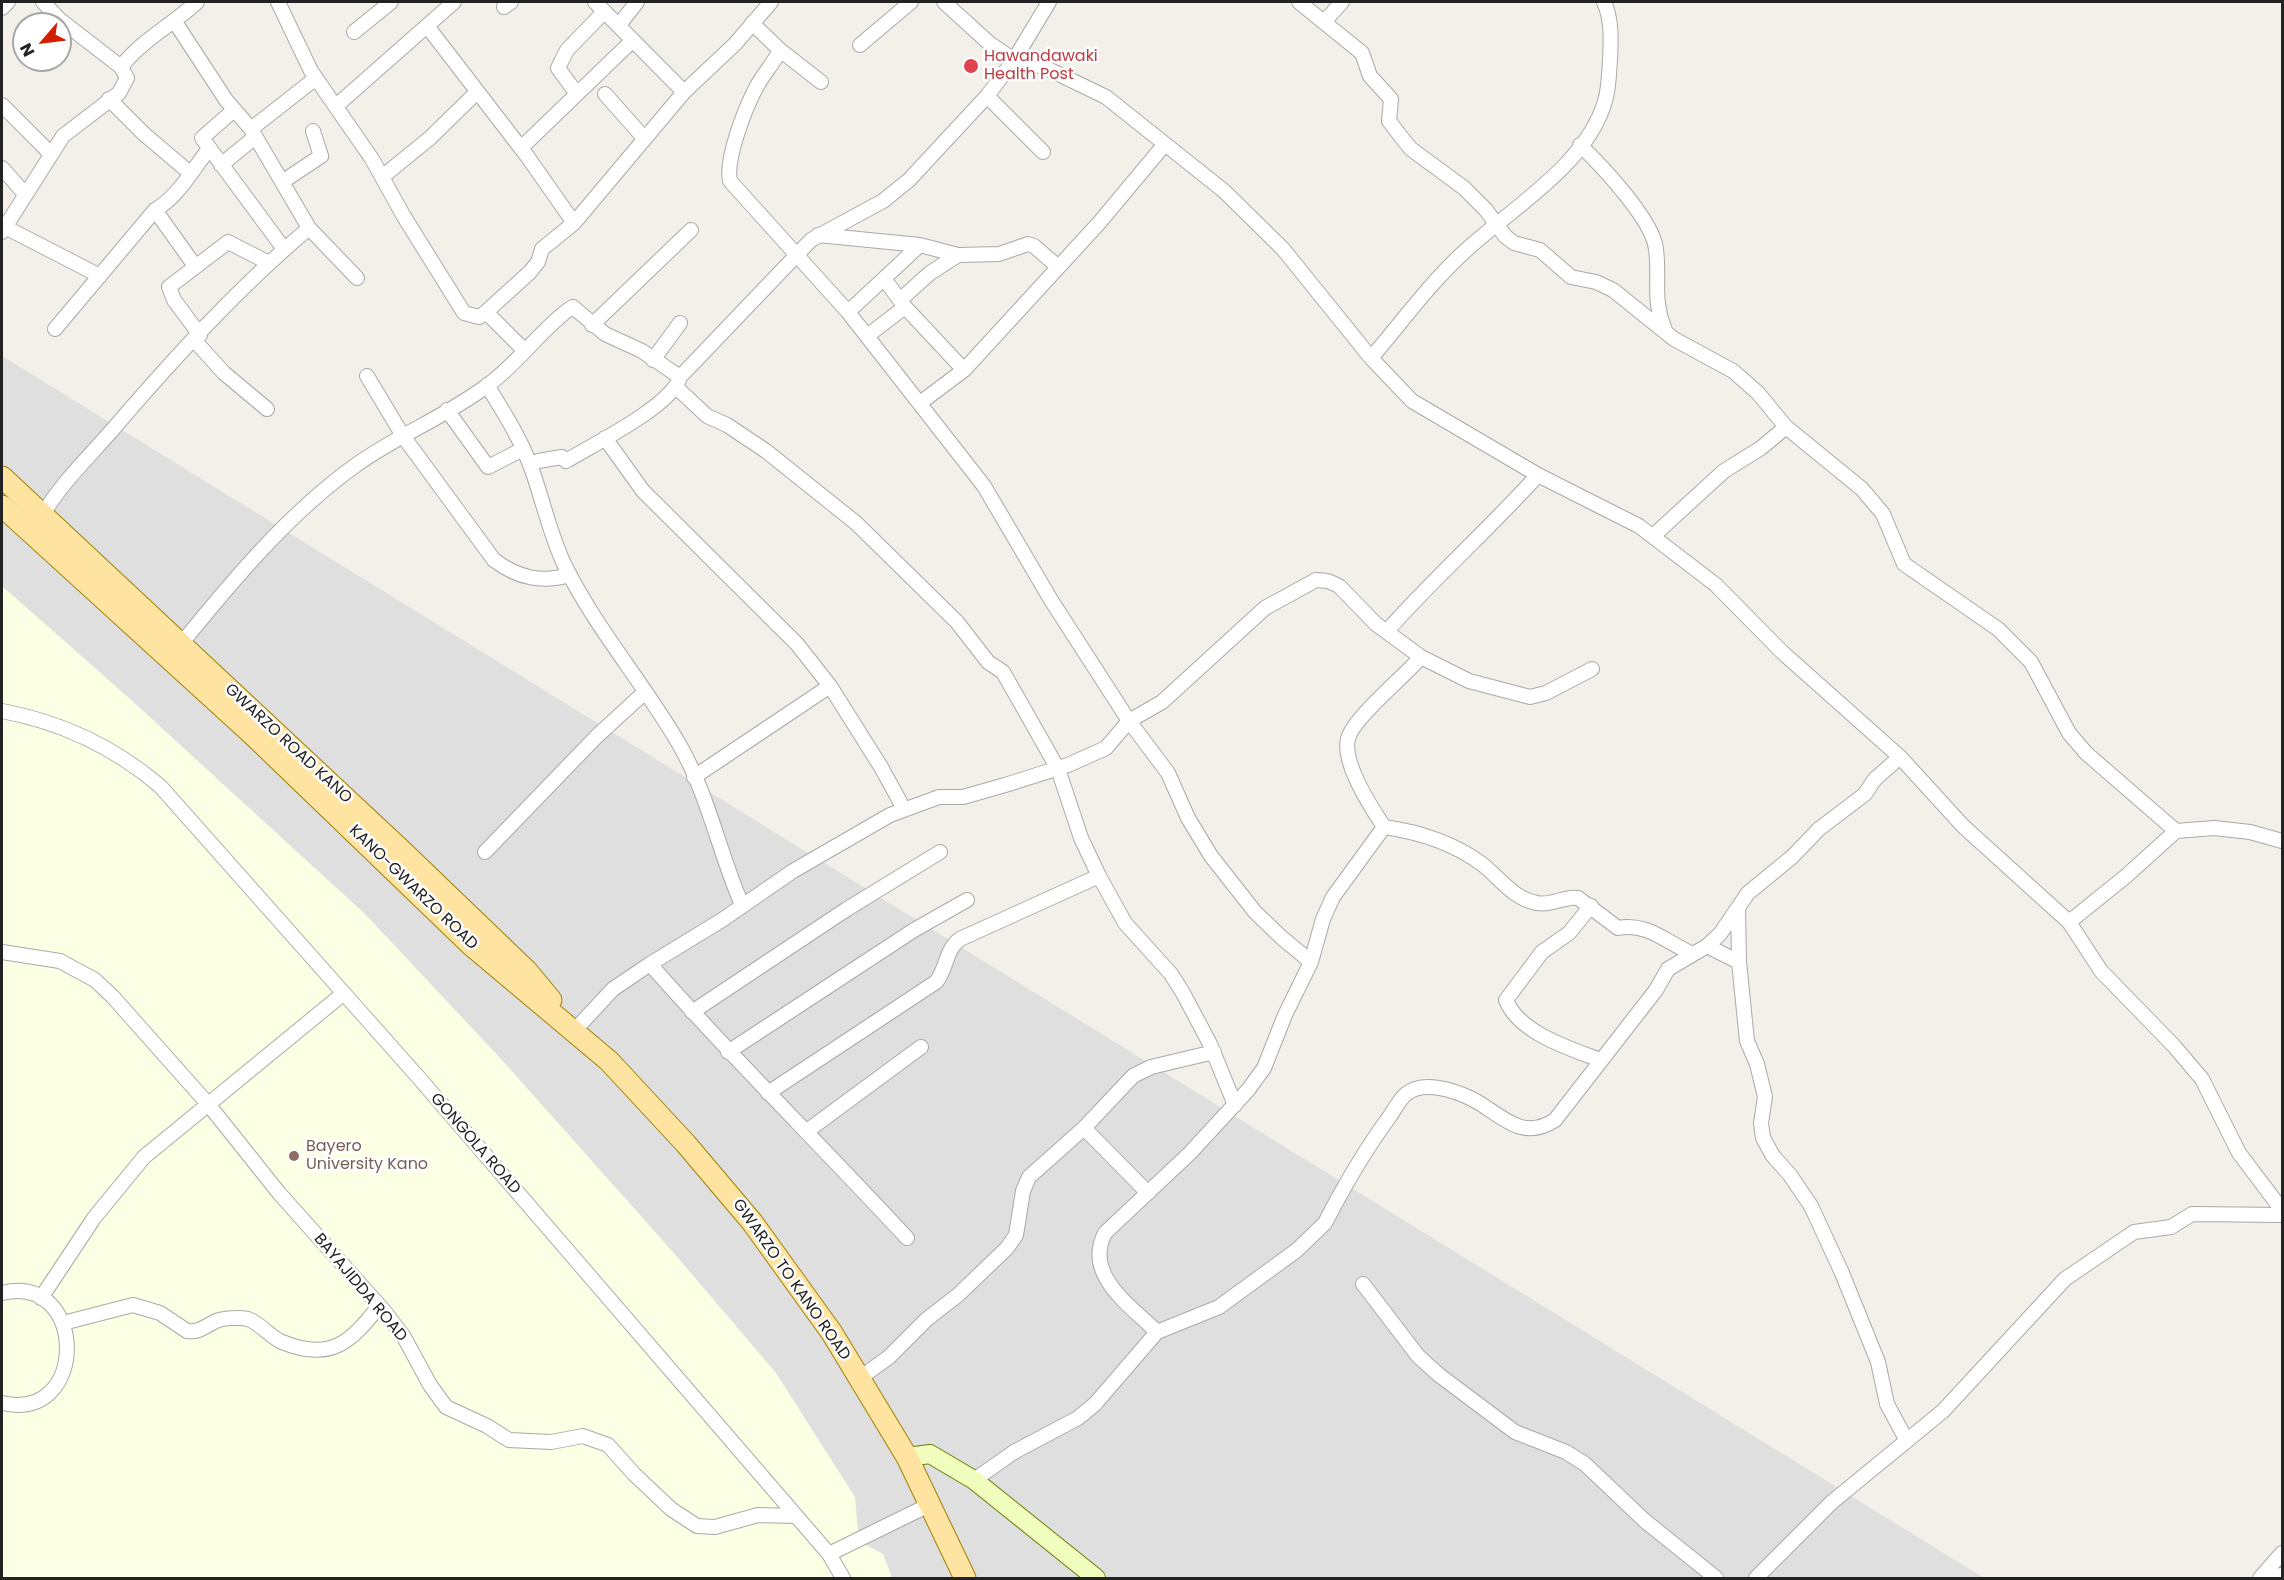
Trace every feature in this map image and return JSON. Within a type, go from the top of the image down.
[{"type":"main road","name":"GWARZO ROAD KANO","points":[[2,477],[526,971],[569,1026]]},
{"type":"main road","name":"KANO-GWARZO ROAD","points":[[2,506],[252,734],[471,945],[569,1026]]},
{"type":"main road","name":"GWARZO TO KANO ROAD","points":[[569,1026],[609,1061],[723,1186],[791,1275],[860,1378],[907,1458],[965,1578]]},
{"type":"street","points":[[2,8],[8,2]]},
{"type":"street","points":[[43,2],[59,19],[120,67],[127,78],[119,93],[63,136],[50,153],[3,230],[100,276]]},
{"type":"street","points":[[120,67],[135,49],[175,22],[197,2]]},
{"type":"street","points":[[280,2],[296,42],[316,78],[382,177],[464,313],[479,317],[530,272],[538,262],[542,249],[574,223],[684,92],[735,44],[771,2]]},
{"type":"street","points":[[354,32],[391,2]]},
{"type":"street","points":[[336,106],[454,2]]},
{"type":"street","points":[[619,25],[637,2]]},
{"type":"street","points":[[860,45],[911,2]]},
{"type":"street","points":[[944,2],[989,44],[1014,60],[1044,67],[1106,97],[1224,191],[1268,232],[1308,278],[1371,358],[1412,401],[1538,475],[1640,526],[1716,585],[1797,665],[1900,757],[1963,826],[2069,922],[2101,971],[2202,1078],[2239,1153],[2283,1210]]},
{"type":"street","points":[[538,461],[555,456],[562,457],[566,461],[646,413],[678,382],[794,255],[818,235],[894,193],[987,96],[1014,60],[1049,2]]},
{"type":"street","points":[[1299,2],[1362,53],[1370,76],[1391,99],[1389,121],[1411,149],[1464,188],[1514,243],[1540,250],[1571,277],[1596,282],[1613,290],[1674,339],[1733,371],[1758,393],[1786,427],[1837,466],[1883,514],[1898,553],[1911,570],[1998,629],[2017,647],[2031,662],[2053,706],[2086,753],[2176,831]]},
{"type":"street","points":[[1324,22],[1342,2]]},
{"type":"street","points":[[1371,358],[1424,292],[1465,251],[1534,193],[1580,145],[1600,117],[1606,99],[1611,46],[1609,16],[1604,2]]},
{"type":"street","points":[[577,94],[558,68],[567,50],[599,7],[684,92]]},
{"type":"street","points":[[175,22],[234,110],[253,133],[309,228],[357,278]]},
{"type":"street","points":[[752,23],[780,50],[821,82]]},
{"type":"street","points":[[427,26],[521,148],[574,223]]},
{"type":"street","points":[[521,148],[632,40]]},
{"type":"street","points":[[780,50],[757,85],[733,149],[730,180],[794,255],[848,312],[984,486],[1028,565],[1129,721],[1168,773],[1188,818],[1211,856],[1256,912],[1311,962]]},
{"type":"street","points":[[221,165],[253,133],[316,78]]},
{"type":"street","points":[[382,177],[430,138],[477,92]]},
{"type":"street","points":[[605,94],[644,138]]},
{"type":"street","points":[[987,96],[1043,152]]},
{"type":"street","points":[[109,99],[144,134],[190,173]]},
{"type":"street","points":[[2,105],[50,153]]},
{"type":"street","points":[[234,110],[203,136],[209,149],[284,249]]},
{"type":"street","points":[[282,182],[321,156],[313,131]]},
{"type":"street","points":[[920,403],[964,370],[1057,266],[1099,223],[1165,144]]},
{"type":"street","points":[[1580,145],[1621,189],[1656,245],[1656,303],[1665,330]]},
{"type":"street","points":[[55,330],[155,210],[164,205],[209,149]]},
{"type":"street","points":[[2,168],[25,194]]},
{"type":"street","points":[[155,210],[195,266]]},
{"type":"street","points":[[42,516],[55,494],[147,390],[269,263],[309,228]]},
{"type":"street","points":[[592,325],[691,230]]},
{"type":"street","points":[[818,235],[920,245],[958,255],[999,254],[1028,244],[1034,246],[1057,266]]},
{"type":"street","points":[[267,409],[224,373],[197,338],[174,300],[169,287],[228,242],[269,263]]},
{"type":"street","points":[[848,312],[920,245]]},
{"type":"street","points":[[867,336],[903,303],[930,273],[958,255]]},
{"type":"street","points":[[885,280],[964,370]]},
{"type":"street","points":[[181,644],[224,592],[314,498],[359,463],[487,386],[516,362],[524,350],[558,317],[573,307],[592,325],[642,351],[678,382],[707,416],[727,425],[766,451],[856,523],[957,622],[988,662],[1003,672],[1058,768],[1081,838],[1099,876],[1125,923],[1140,943],[1171,974],[1214,1052],[1235,1105]]},
{"type":"street","points":[[486,312],[524,350]]},
{"type":"street","points":[[653,360],[680,323]]},
{"type":"street","points":[[367,376],[403,436],[415,449],[494,560],[510,572],[528,579],[556,579],[570,575]]},
{"type":"street","points":[[487,386],[523,449],[554,537],[585,605],[679,745],[694,777],[742,904]]},
{"type":"street","points":[[447,410],[471,447],[488,467],[523,449]]},
{"type":"street","points":[[1653,536],[1724,471],[1761,448],[1786,427]]},
{"type":"street","points":[[604,438],[643,491],[797,644],[830,686],[881,767],[904,809]]},
{"type":"street","points":[[1387,631],[1417,598],[1495,523],[1538,475]]},
{"type":"street","points":[[569,1026],[613,989],[650,964],[846,839],[904,809],[939,797],[963,797],[1058,768],[1106,748],[1129,721],[1162,702],[1265,608],[1316,580],[1328,581],[1339,586],[1376,624],[1421,657],[1469,681],[1530,697],[1546,693],[1592,669]]},
{"type":"street","points":[[1421,657],[1391,690],[1369,709],[1348,737],[1349,758],[1369,803],[1384,827],[1430,836],[1456,848],[1486,868],[1511,891],[1527,900],[1539,904],[1572,897],[1591,906],[1618,928],[1634,925],[1644,928],[1693,954]]},
{"type":"street","points":[[694,777],[830,686]]},
{"type":"street","points":[[485,852],[597,736],[644,693]]},
{"type":"street","name":"GONGOLA ROAD","points":[[2,711],[28,716],[83,736],[115,752],[139,768],[194,822],[829,1554],[839,1576]]},
{"type":"street","points":[[974,1480],[1014,1452],[1078,1418],[1095,1404],[1157,1332],[1219,1307],[1254,1284],[1315,1235],[1325,1223],[1381,1128],[1406,1095],[1416,1088],[1431,1087],[1472,1099],[1510,1124],[1526,1127],[1546,1126],[1563,1111],[1656,990],[1668,969],[1707,946],[1720,934],[1748,893],[1792,857],[1819,829],[1865,794],[1875,779],[1900,757]]},
{"type":"street","points":[[1157,1332],[1106,1281],[1099,1266],[1098,1254],[1105,1233],[1235,1105],[1264,1068],[1285,1015],[1311,962],[1323,919],[1333,897],[1384,827]]},
{"type":"street","points":[[2069,922],[2125,877],[2176,831],[2214,828],[2250,832],[2283,841]]},
{"type":"street","points":[[692,1012],[847,909],[940,852]]},
{"type":"street","points":[[768,1093],[936,982],[944,969],[952,945],[960,939],[1099,876]]},
{"type":"street","points":[[728,1052],[914,930],[967,900]]},
{"type":"street","points":[[1591,906],[1569,933],[1542,952],[1506,1000],[1524,1024],[1558,1043],[1600,1060]]},
{"type":"street","points":[[1738,906],[1739,962],[1748,1041],[1757,1064],[1765,1097],[1761,1123],[1763,1138],[1773,1156],[1811,1206],[1854,1299],[1878,1362],[1887,1404],[1907,1441]]},
{"type":"street","points":[[1707,946],[1739,962]]},
{"type":"street","name":"BAYAJIDDA ROAD","points":[[2,952],[60,961],[95,980],[136,1021],[208,1104],[279,1193],[404,1337],[438,1399],[446,1407],[487,1426],[508,1440],[551,1442],[583,1436],[608,1445],[634,1474],[671,1509],[697,1526],[715,1527],[758,1515],[795,1516]]},
{"type":"street","points":[[650,964],[728,1052],[807,1131],[907,1238]]},
{"type":"street","points":[[41,1298],[55,1273],[116,1190],[144,1157],[344,993]]},
{"type":"street","points":[[807,1131],[921,1047]]},
{"type":"street","points":[[860,1378],[889,1357],[927,1319],[958,1295],[1007,1248],[1016,1235],[1023,1191],[1029,1177],[1084,1128],[1133,1076],[1150,1067],[1214,1052]]},
{"type":"street","points":[[1084,1128],[1148,1193]]},
{"type":"street","points":[[1756,1578],[1832,1502],[1943,1411],[2055,1287],[2128,1236],[2137,1231],[2171,1227],[2192,1214],[2283,1215]]},
{"type":"street","points":[[1362,1284],[1410,1348],[1439,1375],[1515,1432],[1566,1452],[1585,1464],[1646,1521],[1716,1578]]},
{"type":"street","points":[[2,1292],[25,1293],[41,1298],[63,1323],[69,1339],[69,1356],[64,1372],[55,1387],[41,1397],[26,1403],[2,1403]]},
{"type":"street","points":[[63,1323],[133,1305],[160,1313],[186,1331],[201,1330],[217,1320],[246,1319],[282,1342],[324,1349],[341,1345],[355,1336],[379,1306]]},
{"type":"street","points":[[907,1458],[930,1454],[974,1480],[1096,1578]]},
{"type":"street","points":[[829,1554],[931,1504]]},
{"type":"street","points":[[2260,1578],[2283,1553]]},
{"type":"street","points":[[2260,1578],[2283,1575]]},
{"type":"shaded area","points":[[2,356],[1984,1578],[2,1578]]},
{"type":"shaded area","name":"Bayero University Kano","points":[[2,586],[129,698],[365,914],[502,1060],[673,1252],[776,1373],[855,1497],[858,1531],[864,1544],[883,1554],[892,1578],[2,1578]]},
{"type":"place","name":"Hawandawaki Health Post","points":[[971,66]]},
{"type":"place","name":"Bayero University Kano","points":[[294,1156]]}]
